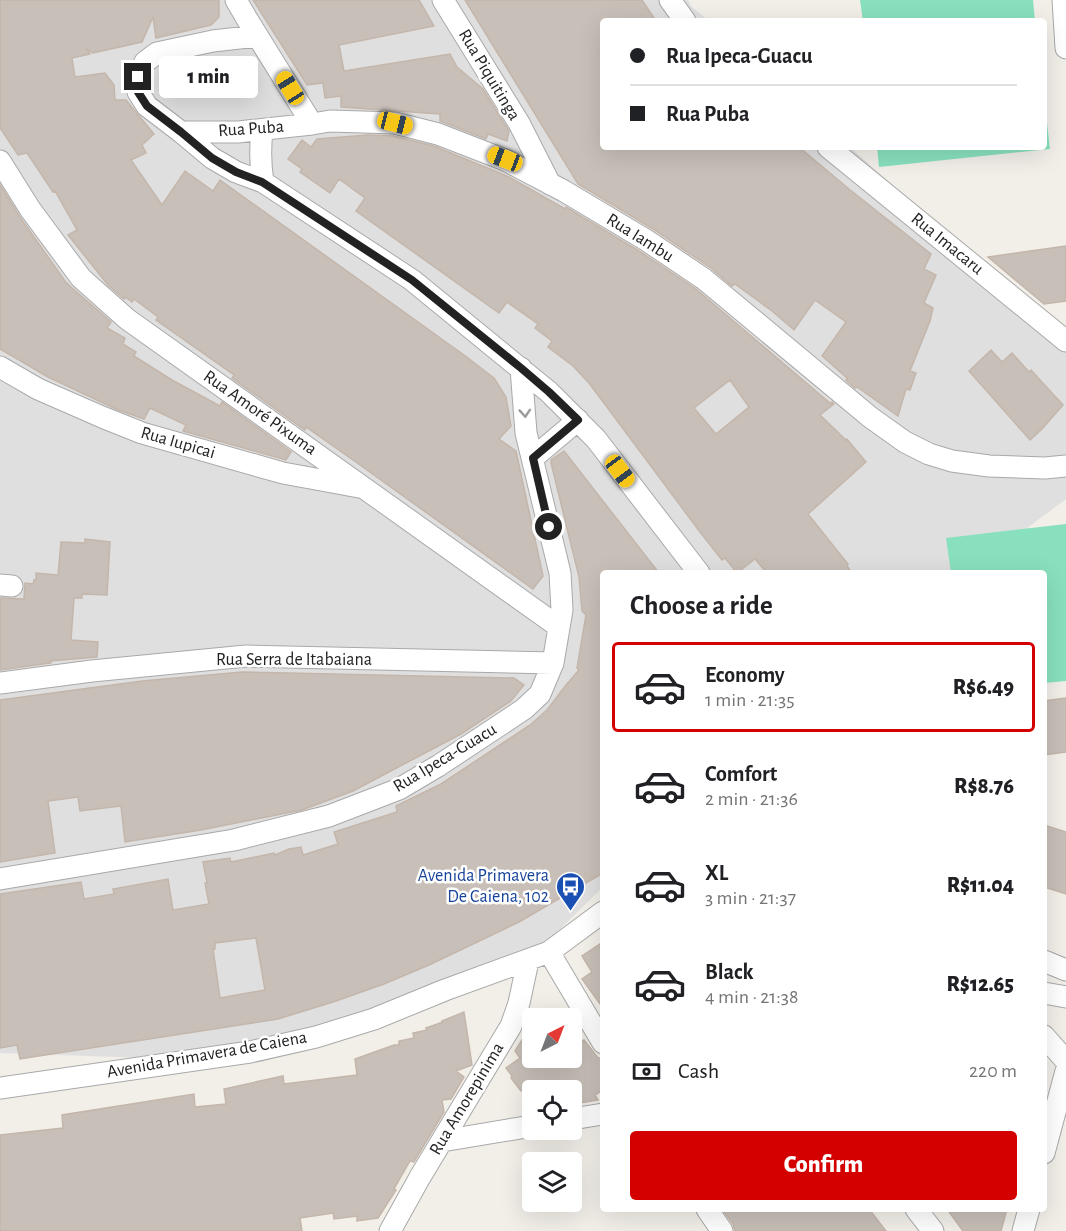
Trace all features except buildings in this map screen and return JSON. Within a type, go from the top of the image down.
[{"type":"street","points":[[236,0],[312,124]]},
{"type":"street","name":"Rua Piquitinga","points":[[443,0],[519,123],[550,184]]},
{"type":"street","points":[[670,0],[683,18]]},
{"type":"street","points":[[1063,0],[1066,48]]},
{"type":"street","points":[[257,36],[213,41],[157,53],[145,62],[138,77],[138,92],[147,106],[212,158],[236,172],[262,182],[412,280],[521,368],[549,392],[596,439],[697,570]]},
{"type":"street","name":"Rua Iambu","points":[[312,124],[395,123],[438,134],[505,159],[646,240],[704,279],[870,417],[905,442],[929,454],[952,461],[989,466],[1045,468],[1066,466]]},
{"type":"street","name":"Rua Puba","points":[[181,132],[222,133],[312,124]]},
{"type":"street","points":[[262,130],[260,158],[262,182]]},
{"type":"street","name":"Rua Imacaru","points":[[832,150],[1066,341]]},
{"type":"street","name":"Rua Amoré Pixuma","points":[[0,160],[30,209],[81,278],[127,319],[559,627]]},
{"type":"street","name":"Rua Iupicai","points":[[0,367],[38,389],[142,433],[283,473],[367,489]]},
{"type":"street","name":"Rua Ipeca-Guacu","points":[[0,879],[234,840],[330,816],[399,789],[524,709],[540,694],[553,663],[562,610],[560,573],[526,433],[521,368]]},
{"type":"street","points":[[533,458],[578,420]]},
{"type":"street","name":"Rua Serra de Itabaiana","points":[[0,682],[246,656],[553,663]]},
{"type":"street","name":"Avenida Primavera de Caiena","points":[[0,1088],[250,1052],[316,1037],[374,1018],[549,952],[600,914]]},
{"type":"street","points":[[549,952],[600,1038]]},
{"type":"street","name":"Rua Amorepinima","points":[[390,1231],[511,1026],[519,1003],[528,961]]},
{"type":"street","points":[[1047,962],[1066,970]]},
{"type":"street","points":[[1047,994],[1066,997]]},
{"type":"street","points":[[1047,1039],[1066,1061]]},
{"type":"street","points":[[1047,1142],[1066,1071]]},
{"type":"street","points":[[582,1117],[600,1114]]},
{"type":"street","points":[[442,1141],[522,1128]]},
{"type":"street","points":[[709,1212],[722,1231]]},
{"type":"street","points":[[918,1212],[933,1231]]},
{"type":"street","points":[[1023,1231],[1028,1212]]},
{"type":"shaded area","points":[[0,0],[688,0],[692,7],[705,18],[600,18],[600,150],[853,150],[1066,340],[1066,499],[971,570],[600,570],[600,890],[550,939],[262,1062],[0,1053]]},
{"type":"green space","points":[[860,0],[1033,0],[1035,18],[863,18]]},
{"type":"green space","points":[[1047,123],[1050,149],[1047,149]]},
{"type":"green space","points":[[877,150],[1040,150],[879,167]]},
{"type":"green space","points":[[1066,524],[1066,681],[1047,683],[1047,570],[951,570],[946,538]]},
{"type":"place","name":"Avenida Primavera De Caiena, 102","points":[[570,912]]},
{"type":"route","points":[[138,77],[138,92],[147,106],[212,158],[236,172],[262,182],[412,280],[521,368],[578,420],[533,458],[549,527]]}]
